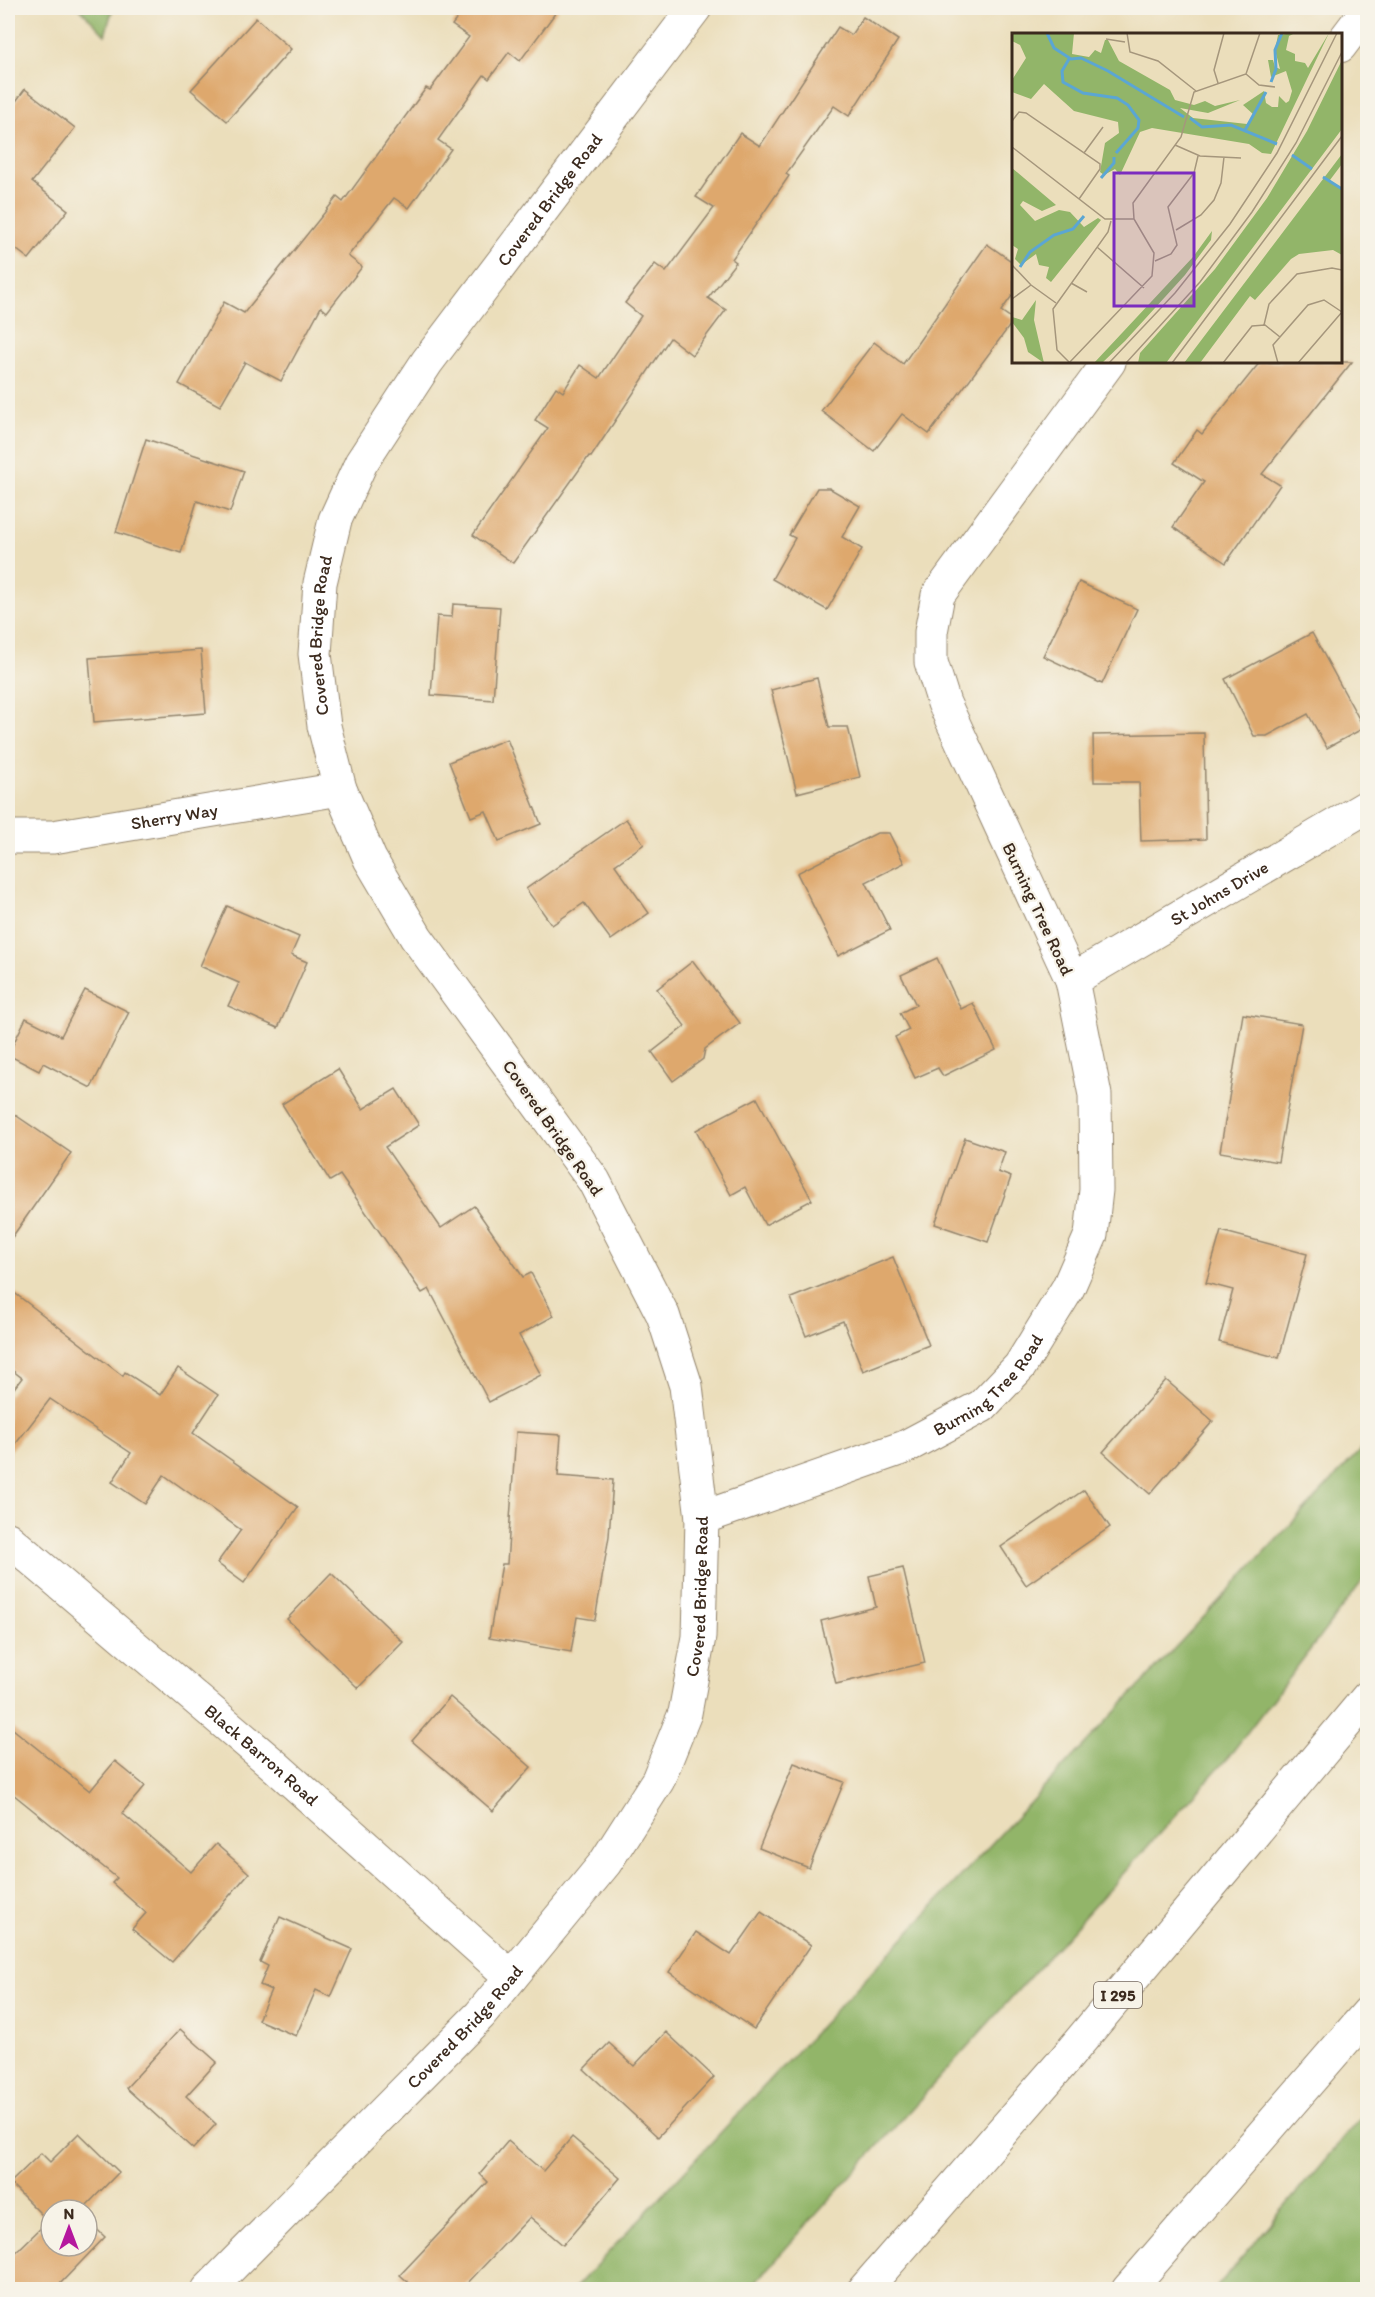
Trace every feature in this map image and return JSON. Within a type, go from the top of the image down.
[{"type":"main road","name":"Covered Bridge Road","points":[[208,2289],[480,2015],[605,1863],[658,1780],[685,1713],[699,1637],[702,1518],[686,1386],[663,1315],[594,1181],[416,937],[370,859],[340,789],[324,726],[315,654],[321,583],[335,520],[361,463],[427,362],[695,8]]},
{"type":"main road","points":[[1342,45],[1368,9]]},
{"type":"main road","name":"Burning Tree Road","points":[[702,1518],[905,1447],[982,1406],[1020,1366],[1068,1288],[1091,1235],[1096,1190],[1095,1095],[1072,980],[944,704],[931,662],[931,632],[938,595],[1108,363]]},
{"type":"main road","name":"Sherry Way","points":[[8,837],[53,837],[340,789]]},
{"type":"main road","name":"St Johns Drive","points":[[1072,980],[1368,806]]},
{"type":"main road","name":"Black Barron Road","points":[[8,1539],[274,1765],[511,1977]]},
{"type":"main road","name":"I 295","points":[[864,2289],[1061,2064],[1368,1697]]},
{"type":"main road","points":[[1128,2289],[1368,2013]]},
{"type":"green space","points":[[79,8],[113,8],[105,35]]},
{"type":"green space","points":[[1367,1443],[1367,1575],[1230,1755],[749,2289],[574,2289]]},
{"type":"green space","points":[[1367,2110],[1367,2289],[1215,2289]]},
{"type":"building","points":[[465,8],[559,8],[520,61],[509,52],[489,79],[484,75],[438,140],[451,149],[409,208],[394,198],[348,256],[362,267],[327,312],[321,307],[281,381],[245,362],[220,406],[179,384],[224,302],[244,313],[337,197],[343,202],[426,88],[430,90],[469,37],[452,25]]},
{"type":"building","points":[[863,17],[898,40],[849,116],[834,106],[786,174],[789,176],[732,259],[736,262],[708,298],[726,310],[692,355],[670,338],[591,457],[589,456],[513,563],[473,535],[548,428],[535,420],[556,387],[563,392],[580,365],[599,378],[641,316],[625,303],[655,264],[666,272],[714,208],[696,197],[740,133],[760,146],[838,27],[851,35]]},
{"type":"building","points":[[256,18],[291,49],[227,121],[191,90]]},
{"type":"building","points":[[25,89],[75,128],[32,182],[68,210],[29,259],[8,243],[8,112]]},
{"type":"building","points":[[987,244],[1012,262],[1012,296],[1001,311],[1012,319],[1012,323],[929,434],[902,414],[874,451],[821,411],[874,342],[903,364]]},
{"type":"building","points":[[1352,362],[1262,474],[1280,485],[1226,563],[1173,527],[1204,482],[1174,463],[1197,430],[1202,434],[1259,363]]},
{"type":"building","points":[[146,439],[244,471],[230,512],[197,501],[181,553],[116,532]]},
{"type":"building","points":[[817,488],[829,488],[860,506],[842,537],[862,549],[827,610],[772,579],[795,538],[789,535]]},
{"type":"building","points":[[1079,582],[1137,609],[1102,684],[1043,656]]},
{"type":"building","points":[[453,604],[500,607],[493,700],[431,695],[437,616],[452,617]]},
{"type":"building","points":[[1312,633],[1364,728],[1327,748],[1308,714],[1267,736],[1254,736],[1225,679]]},
{"type":"building","points":[[201,650],[206,713],[94,722],[89,658]]},
{"type":"building","points":[[817,678],[829,727],[848,727],[860,777],[797,793],[771,690]]},
{"type":"building","points":[[1204,733],[1206,839],[1141,841],[1139,782],[1094,782],[1093,735]]},
{"type":"building","points":[[507,739],[541,824],[499,841],[486,811],[471,817],[449,762]]},
{"type":"building","points":[[626,819],[644,844],[615,865],[649,913],[611,940],[584,903],[552,925],[526,889]]},
{"type":"building","points":[[877,833],[889,833],[904,863],[866,882],[890,930],[838,956],[797,873]]},
{"type":"building","points":[[227,906],[299,937],[291,955],[307,962],[278,1028],[228,1006],[239,983],[200,966]]},
{"type":"building","points":[[937,958],[961,1009],[973,1003],[996,1050],[943,1076],[938,1068],[915,1078],[895,1037],[909,1030],[900,1013],[916,1005],[901,975]]},
{"type":"building","points":[[693,961],[740,1023],[705,1049],[703,1059],[673,1081],[652,1052],[685,1026],[657,989]]},
{"type":"building","points":[[85,990],[129,1012],[91,1088],[43,1063],[39,1071],[8,1055],[26,1018],[61,1036]]},
{"type":"building","points":[[1243,1014],[1302,1024],[1278,1162],[1220,1152]]},
{"type":"building","points":[[338,1069],[363,1109],[396,1089],[419,1125],[385,1147],[441,1228],[474,1206],[523,1277],[531,1273],[554,1316],[519,1335],[541,1375],[489,1402],[429,1289],[422,1293],[340,1175],[330,1181],[282,1104]]},
{"type":"building","points":[[757,1098],[812,1200],[765,1225],[745,1187],[731,1195],[696,1130]]},
{"type":"building","points":[[8,1110],[71,1153],[8,1243]]},
{"type":"building","points":[[965,1138],[1005,1152],[998,1172],[1011,1177],[988,1242],[935,1224]]},
{"type":"building","points":[[1221,1231],[1307,1254],[1279,1358],[1219,1342],[1233,1290],[1206,1283]]},
{"type":"building","points":[[893,1257],[929,1345],[863,1371],[843,1321],[806,1336],[791,1298]]},
{"type":"building","points":[[8,1288],[123,1376],[125,1372],[160,1395],[178,1368],[218,1395],[193,1433],[298,1507],[244,1583],[217,1563],[241,1530],[164,1475],[145,1504],[112,1482],[131,1453],[50,1399],[8,1454],[8,1396],[22,1378],[8,1367]]},
{"type":"building","points":[[1166,1380],[1213,1421],[1150,1494],[1103,1452]]},
{"type":"building","points":[[516,1432],[561,1435],[558,1476],[613,1480],[609,1536],[595,1620],[577,1617],[571,1652],[489,1638],[502,1564],[507,1564]]},
{"type":"building","points":[[1084,1490],[1110,1527],[1026,1585],[1001,1547]]},
{"type":"building","points":[[903,1568],[925,1663],[836,1684],[821,1621],[876,1607],[869,1576]]},
{"type":"building","points":[[331,1573],[403,1642],[358,1688],[287,1619]]},
{"type":"building","points":[[450,1697],[531,1767],[493,1811],[412,1741]]},
{"type":"building","points":[[8,1725],[90,1791],[115,1761],[145,1786],[122,1813],[191,1872],[216,1844],[249,1873],[172,1962],[132,1929],[146,1913],[112,1883],[117,1878],[8,1790]]},
{"type":"building","points":[[794,1763],[844,1782],[809,1868],[759,1848]]},
{"type":"building","points":[[761,1912],[811,1945],[754,2029],[669,1972],[696,1932],[731,1955]]},
{"type":"building","points":[[280,1917],[352,1949],[331,1997],[316,1990],[296,2036],[258,2020],[271,1990],[260,1985],[268,1966],[260,1962]]},
{"type":"building","points":[[180,2029],[217,2062],[186,2096],[216,2124],[193,2149],[126,2088]]},
{"type":"building","points":[[666,2032],[714,2077],[658,2137],[584,2069],[609,2043],[634,2066]]},
{"type":"building","points":[[79,2133],[119,2172],[94,2198],[39,2198],[39,2212],[10,2183],[41,2153],[50,2162]]},
{"type":"building","points":[[572,2137],[620,2178],[563,2245],[530,2217],[462,2289],[416,2289],[400,2275],[488,2182],[480,2174],[508,2141],[543,2171]]},
{"type":"building","points":[[39,2230],[39,2258],[85,2258],[55,2289],[8,2289],[8,2260]]},
{"type":"building","points":[[99,2231],[105,2237],[99,2243]]}]
